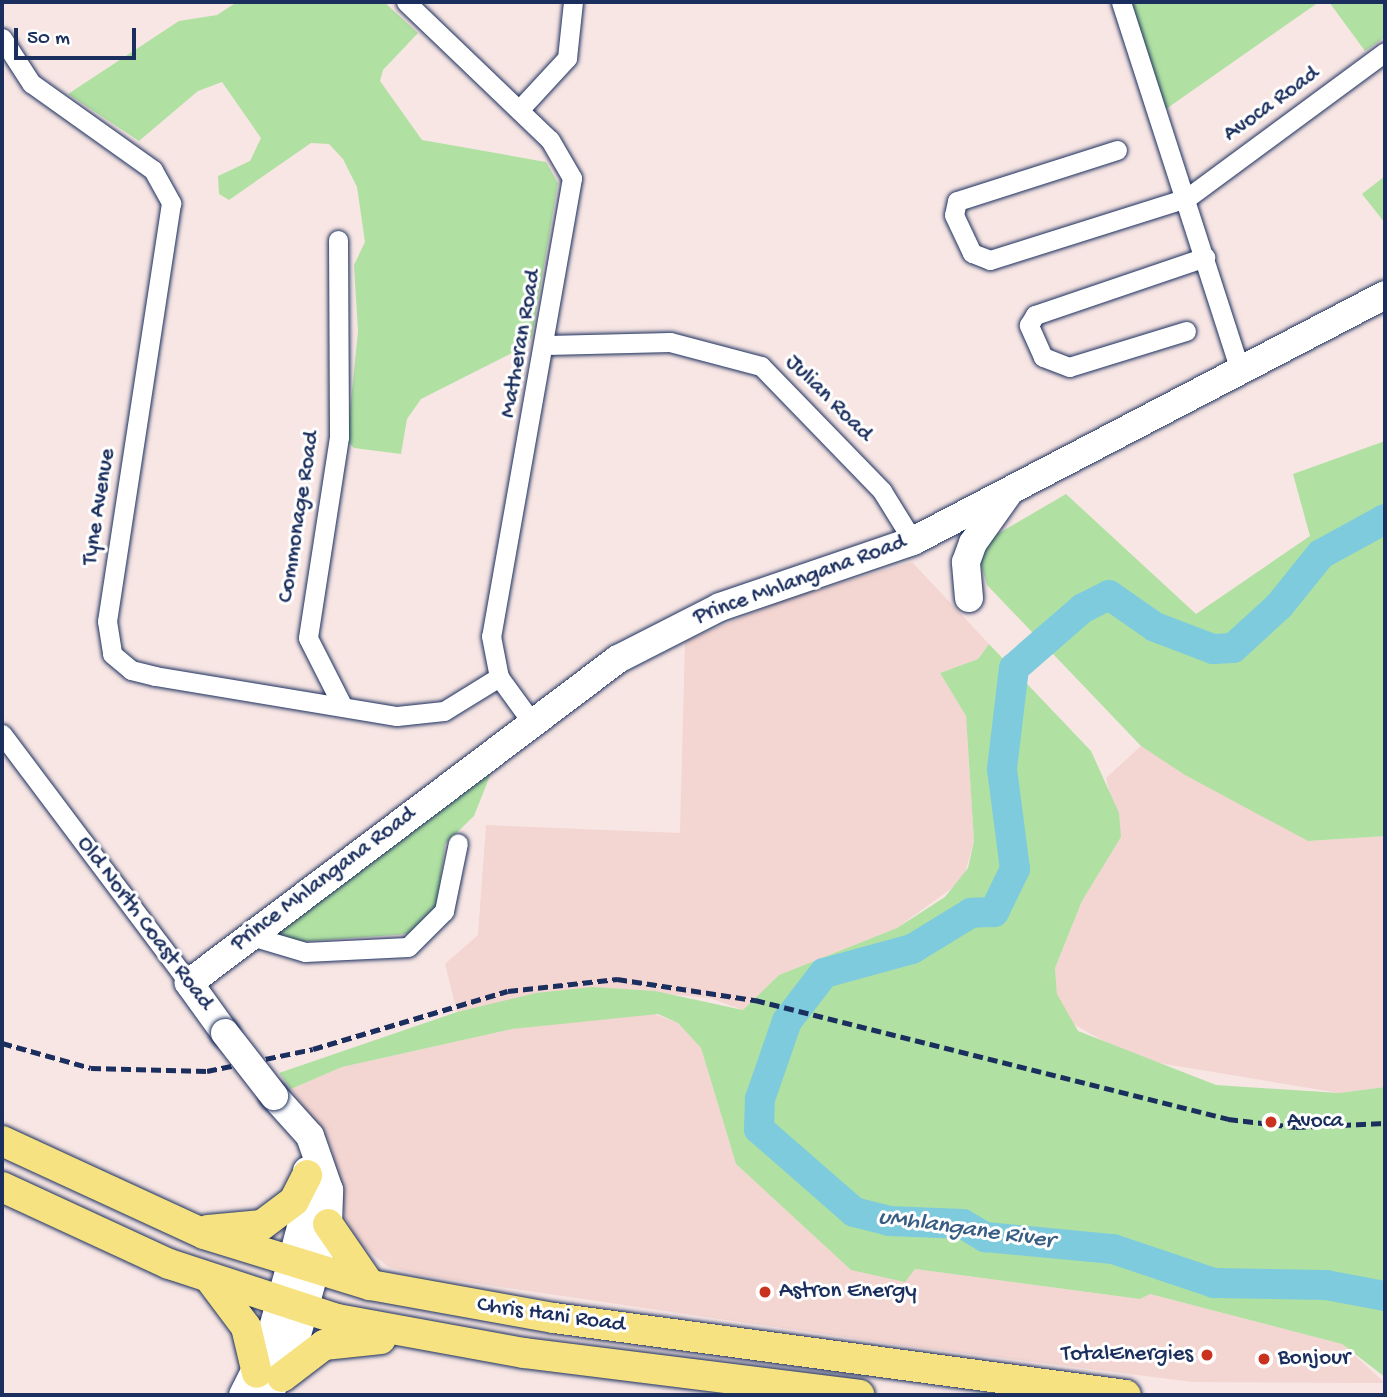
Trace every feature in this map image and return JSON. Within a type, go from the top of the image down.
[{"type":"main road","name":"Chris Hani Road","points":[[2,1141],[191,1229],[302,1267],[370,1285],[554,1318],[1126,1395]]},
{"type":"main road","points":[[191,1229],[262,1225],[294,1201],[307,1175]]},
{"type":"main road","name":"Chris Hani Road","points":[[2,1187],[97,1235],[291,1306],[433,1337],[859,1395]]},
{"type":"main road","points":[[328,1224],[370,1285]]},
{"type":"main road","points":[[210,1278],[246,1327],[262,1385],[309,1353],[343,1340],[433,1337]]},
{"type":"street","name":"Matheran Road","points":[[406,2],[560,152],[574,191],[491,636],[499,677],[531,721]]},
{"type":"street","points":[[519,110],[567,58],[573,2]]},
{"type":"street","points":[[1121,2],[1187,198],[1240,371]]},
{"type":"street","name":"Tyne Avenue","points":[[2,38],[31,83],[153,170],[171,203],[107,621],[112,654],[131,670],[155,676],[343,707],[425,716],[465,701],[499,677]]},
{"type":"street","name":"Avoca Road","points":[[1117,150],[957,201],[954,215],[972,253],[990,260],[1187,198],[1385,52]]},
{"type":"street","name":"Commonage Road","points":[[338,240],[339,437],[308,638],[343,707]]},
{"type":"street","points":[[1186,331],[1069,367],[1042,357],[1029,325],[1035,315],[1205,257]]},
{"type":"street","name":"Prince Mhlangana Road","points":[[189,983],[531,721],[618,659],[720,607],[913,541],[1385,295]]},
{"type":"street","name":"Julian Road","points":[[547,345],[670,342],[761,366],[882,491],[913,541]]},
{"type":"street","points":[[969,598],[966,562],[973,543],[1008,493]]},
{"type":"street","name":"Old North Coast Road","points":[[2,734],[323,1162],[328,1224],[302,1267]]},
{"type":"street","points":[[251,936],[305,952],[408,947],[444,911],[458,843]]},
{"type":"street","name":"Old North Coast Road","points":[[281,1105],[307,1175],[308,1200],[302,1267]]},
{"type":"street","points":[[262,1385],[291,1306],[302,1267]]},
{"type":"shaded area","points":[[912,562],[989,644],[978,659],[940,673],[966,716],[974,841],[963,880],[897,928],[779,975],[743,1010],[710,998],[593,987],[457,1012],[445,964],[478,935],[486,825],[680,833],[685,641],[786,599]]},
{"type":"shaded area","points":[[1141,746],[1308,841],[1385,836],[1385,1087],[1339,1093],[1135,1059],[1070,1022],[1057,994],[1055,968],[1082,901],[1121,837],[1106,778]]},
{"type":"shaded area","points":[[647,1011],[678,1023],[701,1048],[736,1164],[851,1270],[915,1269],[1140,1299],[1150,1294],[1342,1344],[1385,1383],[1193,1382],[898,1345],[420,1275],[389,1267],[362,1246],[345,1217],[331,1146],[291,1089],[342,1067],[512,1029]]},
{"type":"green space","points":[[237,2],[384,2],[418,33],[383,70],[380,81],[422,140],[546,162],[558,183],[532,336],[526,346],[421,399],[407,419],[401,454],[354,448],[347,441],[358,331],[354,265],[365,242],[357,187],[343,159],[329,144],[311,143],[229,200],[219,194],[218,176],[250,161],[261,138],[222,82],[198,91],[139,141],[68,94],[179,21],[217,15]]},
{"type":"green space","points":[[1131,2],[1319,2],[1166,109]]},
{"type":"green space","points":[[1329,2],[1385,2],[1385,37],[1365,51]]},
{"type":"green space","points":[[1385,176],[1385,223],[1362,194]]},
{"type":"green space","points":[[1385,441],[1385,836],[1308,841],[1185,775],[1141,746],[987,585],[980,561],[989,539],[1066,494],[1196,614],[1310,536],[1293,474]]},
{"type":"green space","points":[[989,644],[1091,751],[1119,813],[1121,837],[1082,901],[1055,968],[1057,994],[1078,1031],[1216,1085],[1339,1093],[1385,1087],[1385,1377],[1342,1344],[1150,1294],[1140,1299],[915,1269],[905,1282],[851,1270],[736,1164],[701,1048],[678,1023],[658,1014],[512,1029],[342,1067],[291,1089],[279,1073],[457,1012],[536,993],[593,987],[655,991],[743,1010],[779,975],[897,928],[945,897],[968,868],[974,841],[966,716],[940,673],[978,659]]},
{"type":"green space","points":[[491,773],[474,816],[445,844],[437,905],[408,934],[297,942],[272,938]]},
{"type":"waterway","name":"uMhlangane River","points":[[1385,519],[1321,554],[1279,606],[1233,648],[1213,649],[1155,627],[1109,595],[1083,608],[1014,668],[1002,769],[1015,869],[994,912],[971,913],[912,949],[824,973],[787,1021],[760,1099],[759,1129],[854,1212],[889,1221],[963,1224],[985,1237],[1113,1249],[1214,1283],[1326,1285],[1385,1296]]},
{"type":"railway","points":[[2,1043],[91,1068],[207,1071],[313,1049],[508,991],[617,979],[755,1000],[1228,1119],[1296,1127],[1385,1123]]},
{"type":"place","name":"Avoca","points":[[1271,1122]]},
{"type":"place","name":"Astron Energy","points":[[765,1292]]},
{"type":"place","name":"TotalEnergies","points":[[1207,1355]]},
{"type":"place","name":"Bonjour","points":[[1264,1359]]}]
